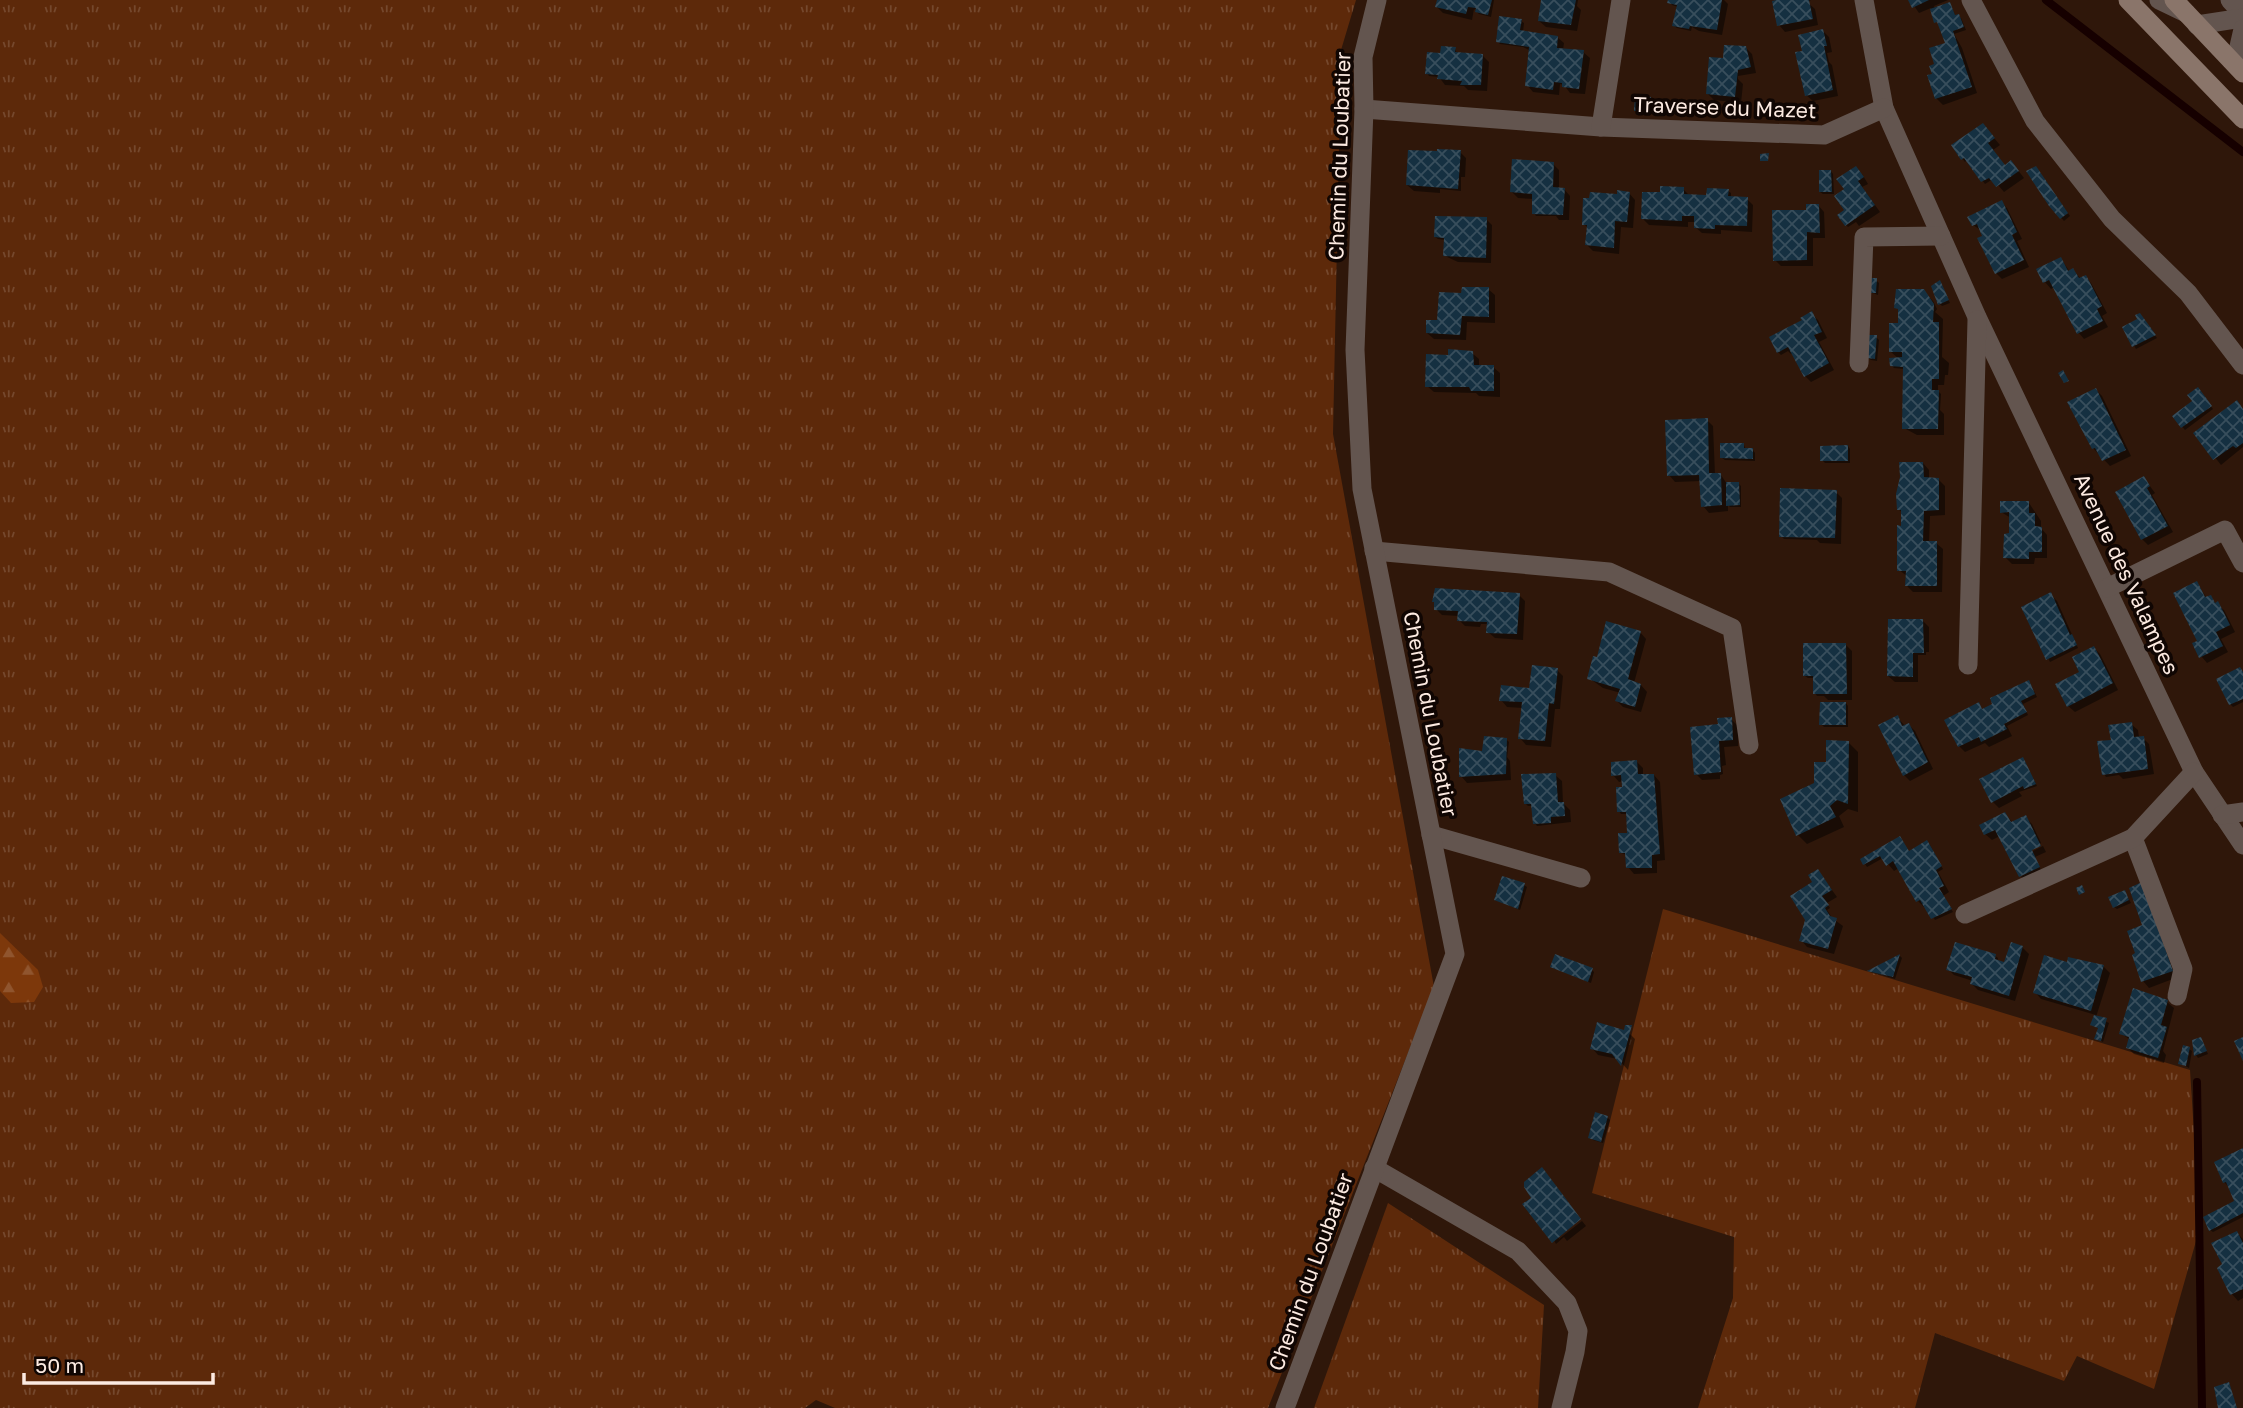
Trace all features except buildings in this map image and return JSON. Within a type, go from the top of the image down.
[{"type":"main road","points":[[2128,0],[2243,119]]},
{"type":"main road","points":[[2186,12],[2239,68]]},
{"type":"street","name":"Chemin du Loubatier","points":[[1285,1408],[1455,954],[1362,489],[1355,350],[1364,109],[1363,57],[1377,0]]},
{"type":"street","name":"Traverse du Mazet","points":[[1601,128],[1621,0]]},
{"type":"street","name":"Avenue des Valampes","points":[[1864,0],[1884,108],[1977,317],[2194,772],[2243,845]]},
{"type":"street","points":[[1971,0],[2035,121],[2112,219],[2188,293],[2243,365]]},
{"type":"street","points":[[2159,0],[2186,12],[2243,16]]},
{"type":"street","points":[[2230,0],[2243,16]]},
{"type":"street","points":[[2239,68],[2243,29]]},
{"type":"street","name":"Traverse du Mazet","points":[[1364,109],[1601,128],[1824,135],[1884,108]]},
{"type":"street","points":[[1859,363],[1864,237],[1941,236]]},
{"type":"street","name":"Avenue des Valampes","points":[[1968,665],[1977,317]]},
{"type":"street","points":[[2107,588],[2225,530],[2243,563]]},
{"type":"street","points":[[1374,551],[1609,572],[1731,628],[1749,745]]},
{"type":"street","points":[[1965,914],[2133,838],[2194,772]]},
{"type":"street","points":[[2222,815],[2243,812]]},
{"type":"street","points":[[1431,835],[1581,878]]},
{"type":"street","points":[[2133,838],[2183,969],[2177,996]]},
{"type":"street","points":[[1374,1168],[1518,1251],[1567,1303],[1578,1331],[1562,1408]]},
{"type":"green space","points":[[0,0],[1356,0],[1341,50],[1333,434],[1434,987],[1268,1408],[835,1408],[816,1400],[805,1408],[0,1408]]},
{"type":"green space","points":[[1663,909],[2190,1070],[2200,1227],[2154,1389],[2077,1356],[2064,1381],[1935,1333],[1915,1408],[1698,1408],[1733,1298],[1734,1237],[1592,1193]]},
{"type":"green space","points":[[0,933],[38,970],[43,987],[34,1002],[11,1003],[0,991]]},
{"type":"green space","points":[[1388,1203],[1544,1305],[1538,1408],[1314,1408]]},
{"type":"waterway","points":[[2046,0],[2243,152]]},
{"type":"waterway","points":[[2197,1082],[2202,1408]]}]
